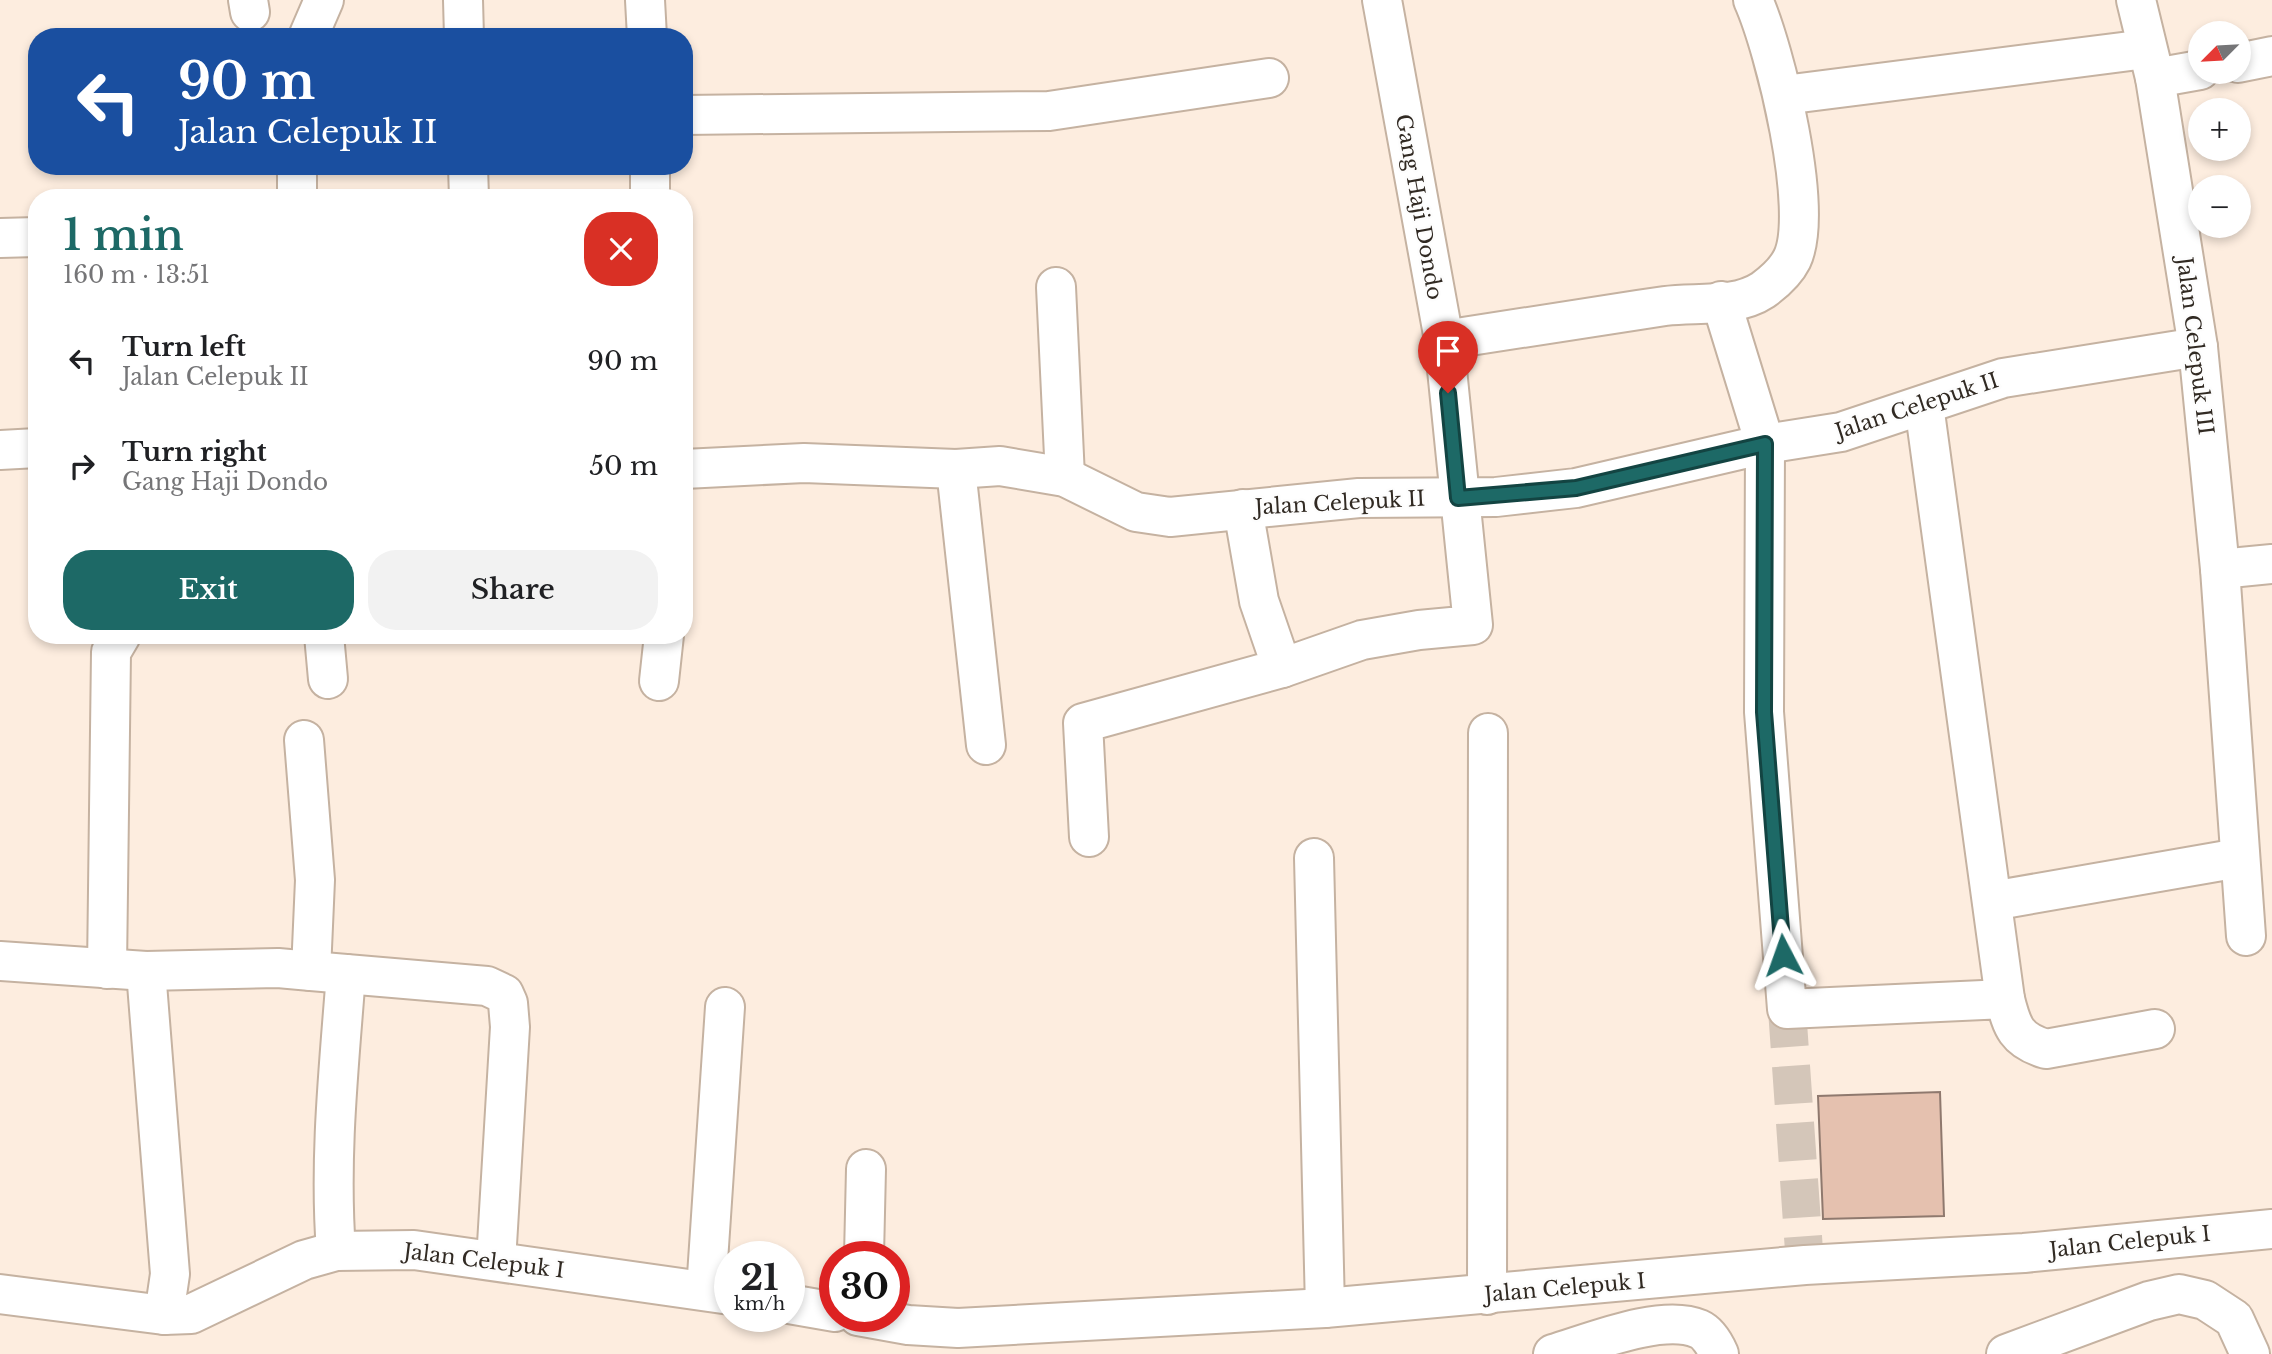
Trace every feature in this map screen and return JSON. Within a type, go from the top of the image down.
[{"type":"street","points":[[312,28],[324,0]]},
{"type":"street","points":[[463,0],[464,28]]},
{"type":"street","points":[[645,0],[647,28]]},
{"type":"street","name":"Gang Haji Dondo","points":[[1282,668],[1362,640],[1419,630],[1473,625],[1444,340],[1382,0]]},
{"type":"street","points":[[1444,340],[1668,306],[1740,300],[1762,290],[1785,271],[1794,257],[1799,209],[1784,95],[1753,0]]},
{"type":"street","name":"Jalan Celepuk III","points":[[2136,0],[2150,64],[2198,347],[2220,569],[2246,936]]},
{"type":"street","points":[[2251,61],[2272,57]]},
{"type":"street","points":[[1784,95],[2150,64],[2188,69]]},
{"type":"street","points":[[693,115],[1049,111],[1269,78]]},
{"type":"street","points":[[0,238],[28,237]]},
{"type":"street","points":[[1056,287],[1065,477]]},
{"type":"street","points":[[1721,301],[1765,444],[1764,712],[1787,1009],[2005,999]]},
{"type":"street","name":"Jalan Celepuk II","points":[[693,469],[804,463],[956,468],[1000,466],[1065,477],[1136,512],[1170,517],[1359,498],[1458,498],[1576,488],[1765,444],[1841,432],[2003,378],[2198,347]]},
{"type":"street","points":[[1924,405],[2005,999],[2012,1029],[2029,1044],[2046,1049],[2155,1029]]},
{"type":"street","points":[[0,450],[28,448]]},
{"type":"street","points":[[956,468],[986,745]]},
{"type":"street","points":[[1088,836],[1083,723],[1282,668],[1259,601],[1243,509]]},
{"type":"street","points":[[2220,569],[2272,564]]},
{"type":"street","points":[[107,969],[111,652],[116,644]]},
{"type":"street","points":[[325,644],[328,679]]},
{"type":"street","points":[[659,681],[663,644]]},
{"type":"street","points":[[1487,1295],[1488,733]]},
{"type":"street","points":[[304,740],[315,880],[329,972],[335,1117],[333,1211],[336,1251]]},
{"type":"street","points":[[1314,858],[1325,1308]]},
{"type":"street","points":[[1992,901],[2239,858]]},
{"type":"street","points":[[0,961],[146,971],[278,968],[487,986],[504,994],[508,1003],[510,1027],[496,1261]]},
{"type":"street","points":[[146,971],[170,1274],[164,1315]]},
{"type":"street","points":[[719,1241],[724,1007]]},
{"type":"street","points":[[864,1241],[866,1169]]},
{"type":"street","name":"Jalan Celepuk I","points":[[910,1325],[958,1328],[1325,1308],[1805,1265],[2024,1253],[2272,1229]]},
{"type":"street","name":"Jalan Celepuk I","points":[[0,1294],[164,1315],[191,1314],[304,1260],[336,1251],[414,1250],[714,1292]]},
{"type":"street","points":[[2006,1354],[2148,1301],[2179,1294],[2205,1300],[2234,1319],[2249,1354]]},
{"type":"street","points":[[1553,1354],[1648,1327],[1671,1325],[1697,1328],[1706,1334],[1718,1352]]},
{"type":"building","points":[[1940,1092],[1944,1216],[1823,1219],[1818,1096]]},
{"type":"tunnel","points":[[1787,1009],[1805,1265]]},
{"type":"route","points":[[1448,393],[1458,498],[1496,497],[1576,488],[1765,444],[1764,712],[1783,955]]}]
